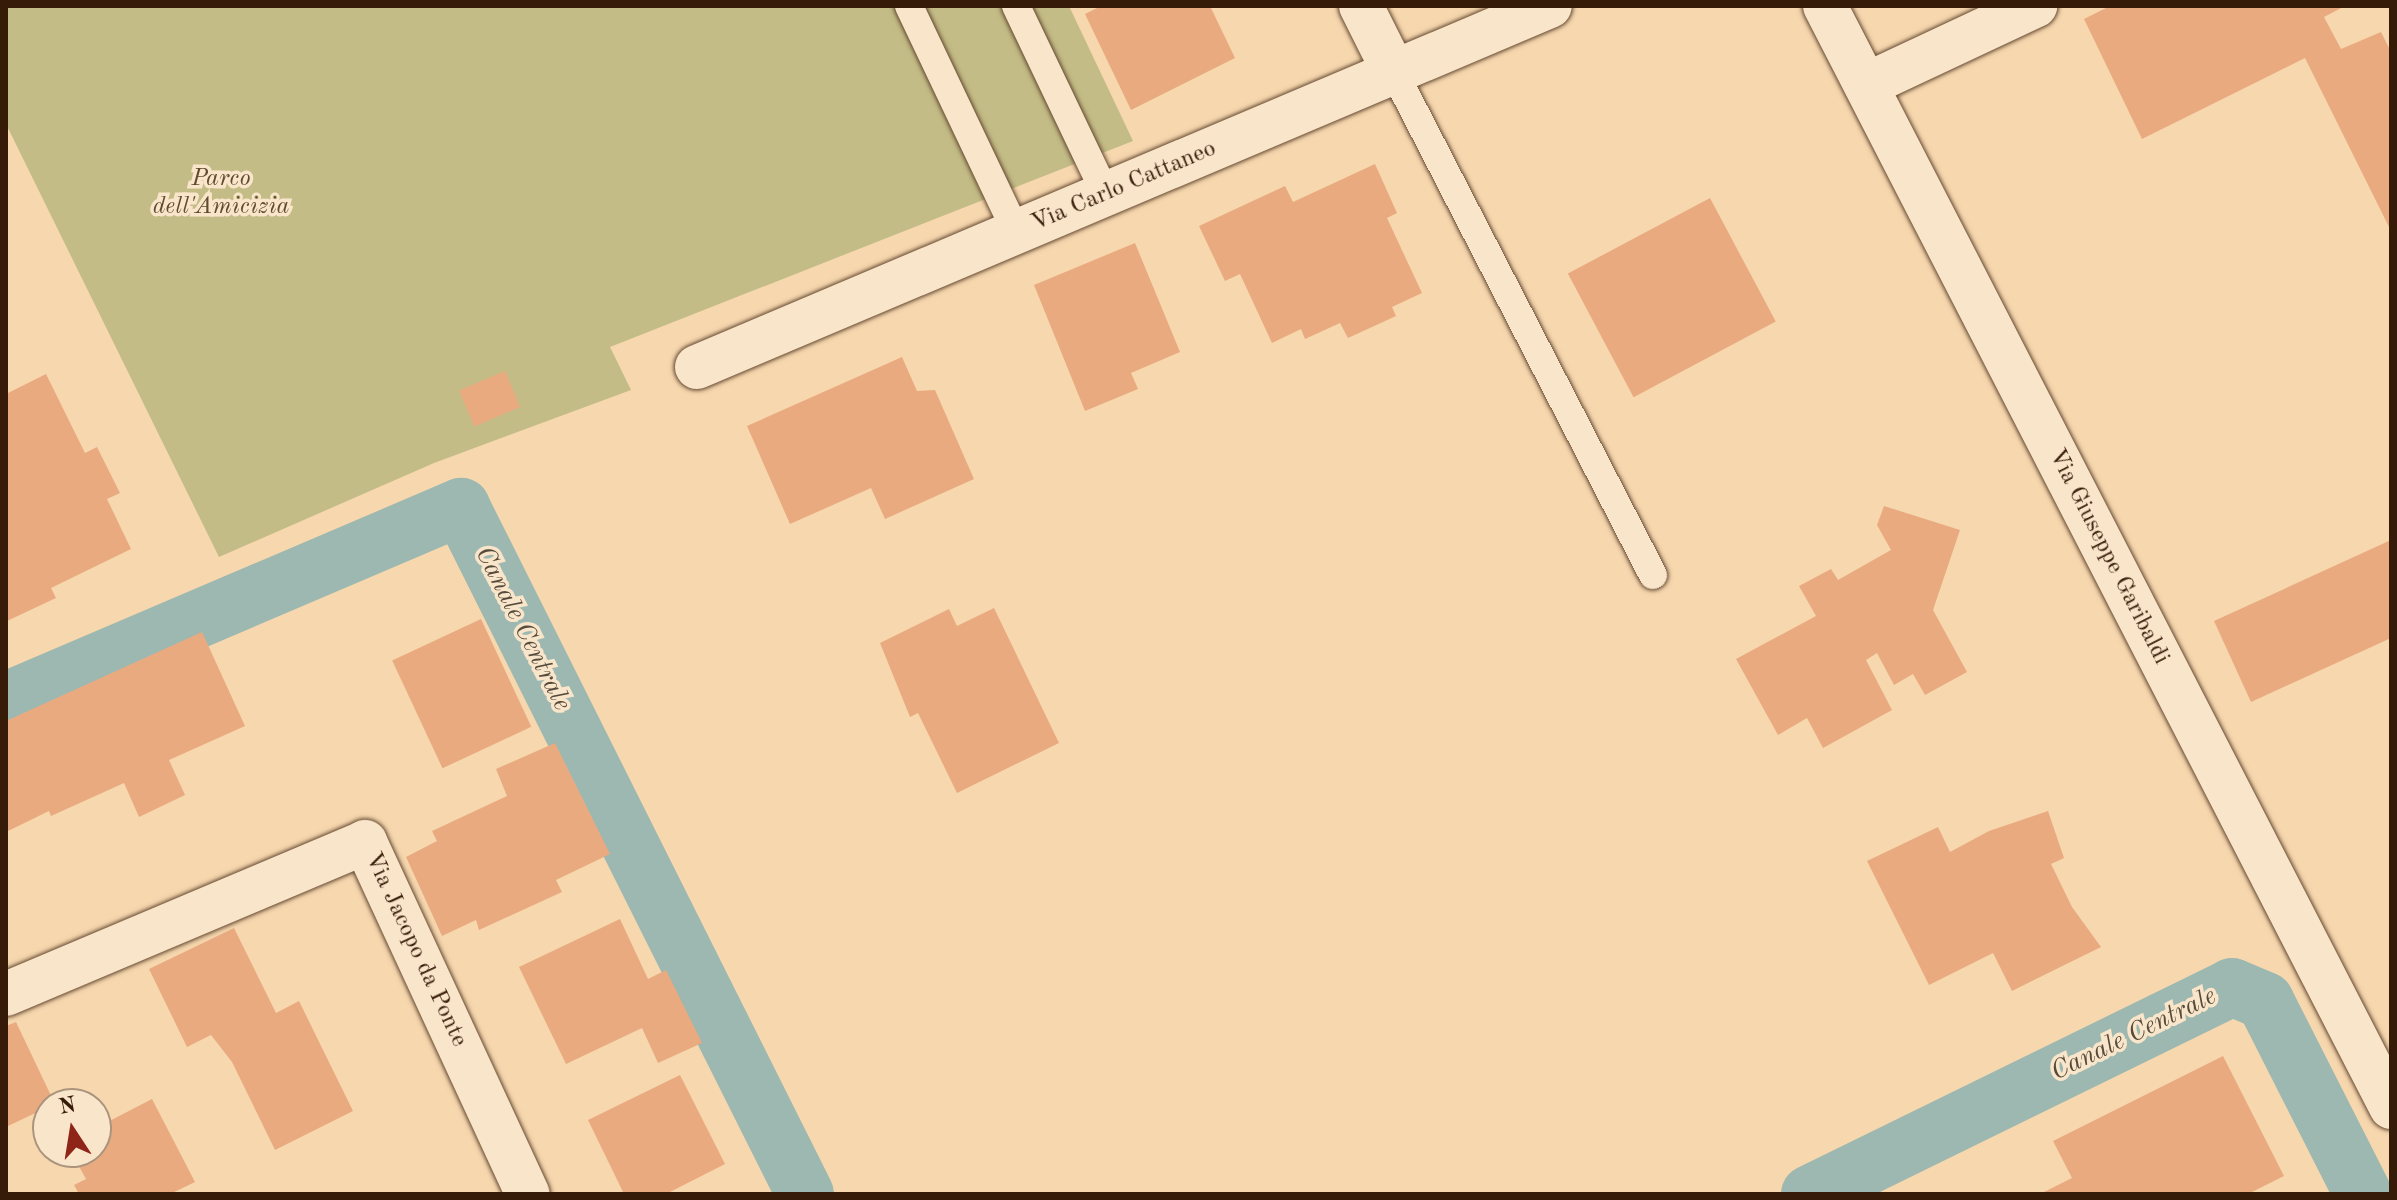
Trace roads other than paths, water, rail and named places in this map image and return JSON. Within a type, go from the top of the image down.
[{"type":"street","points":[[1361,6],[1393,70]]},
{"type":"street","name":"Via Carlo Cattaneo","points":[[697,367],[1550,6]]},
{"type":"street","name":"Via Giuseppe Garibaldi","points":[[1825,6],[2391,1107]]},
{"type":"street","points":[[1866,85],[2035,6]]},
{"type":"street","name":"Via Jacopo da Ponte","points":[[6,994],[365,842],[528,1194]]},
{"type":"lane","points":[[909,6],[1017,233]]},
{"type":"lane","name":"Via Carlo Cattaneo","points":[[1016,6],[1106,195]]},
{"type":"lane","points":[[1393,70],[1653,575]]},
{"type":"waterway","name":"Canale Centrale","points":[[6,701],[461,507],[805,1194]]},
{"type":"waterway","name":"Canale Centrale","points":[[1810,1194],[2232,987],[2265,1001],[2363,1194]]},
{"type":"park label","name":"Parco dell'Amicizia","points":[[221,194]]}]
